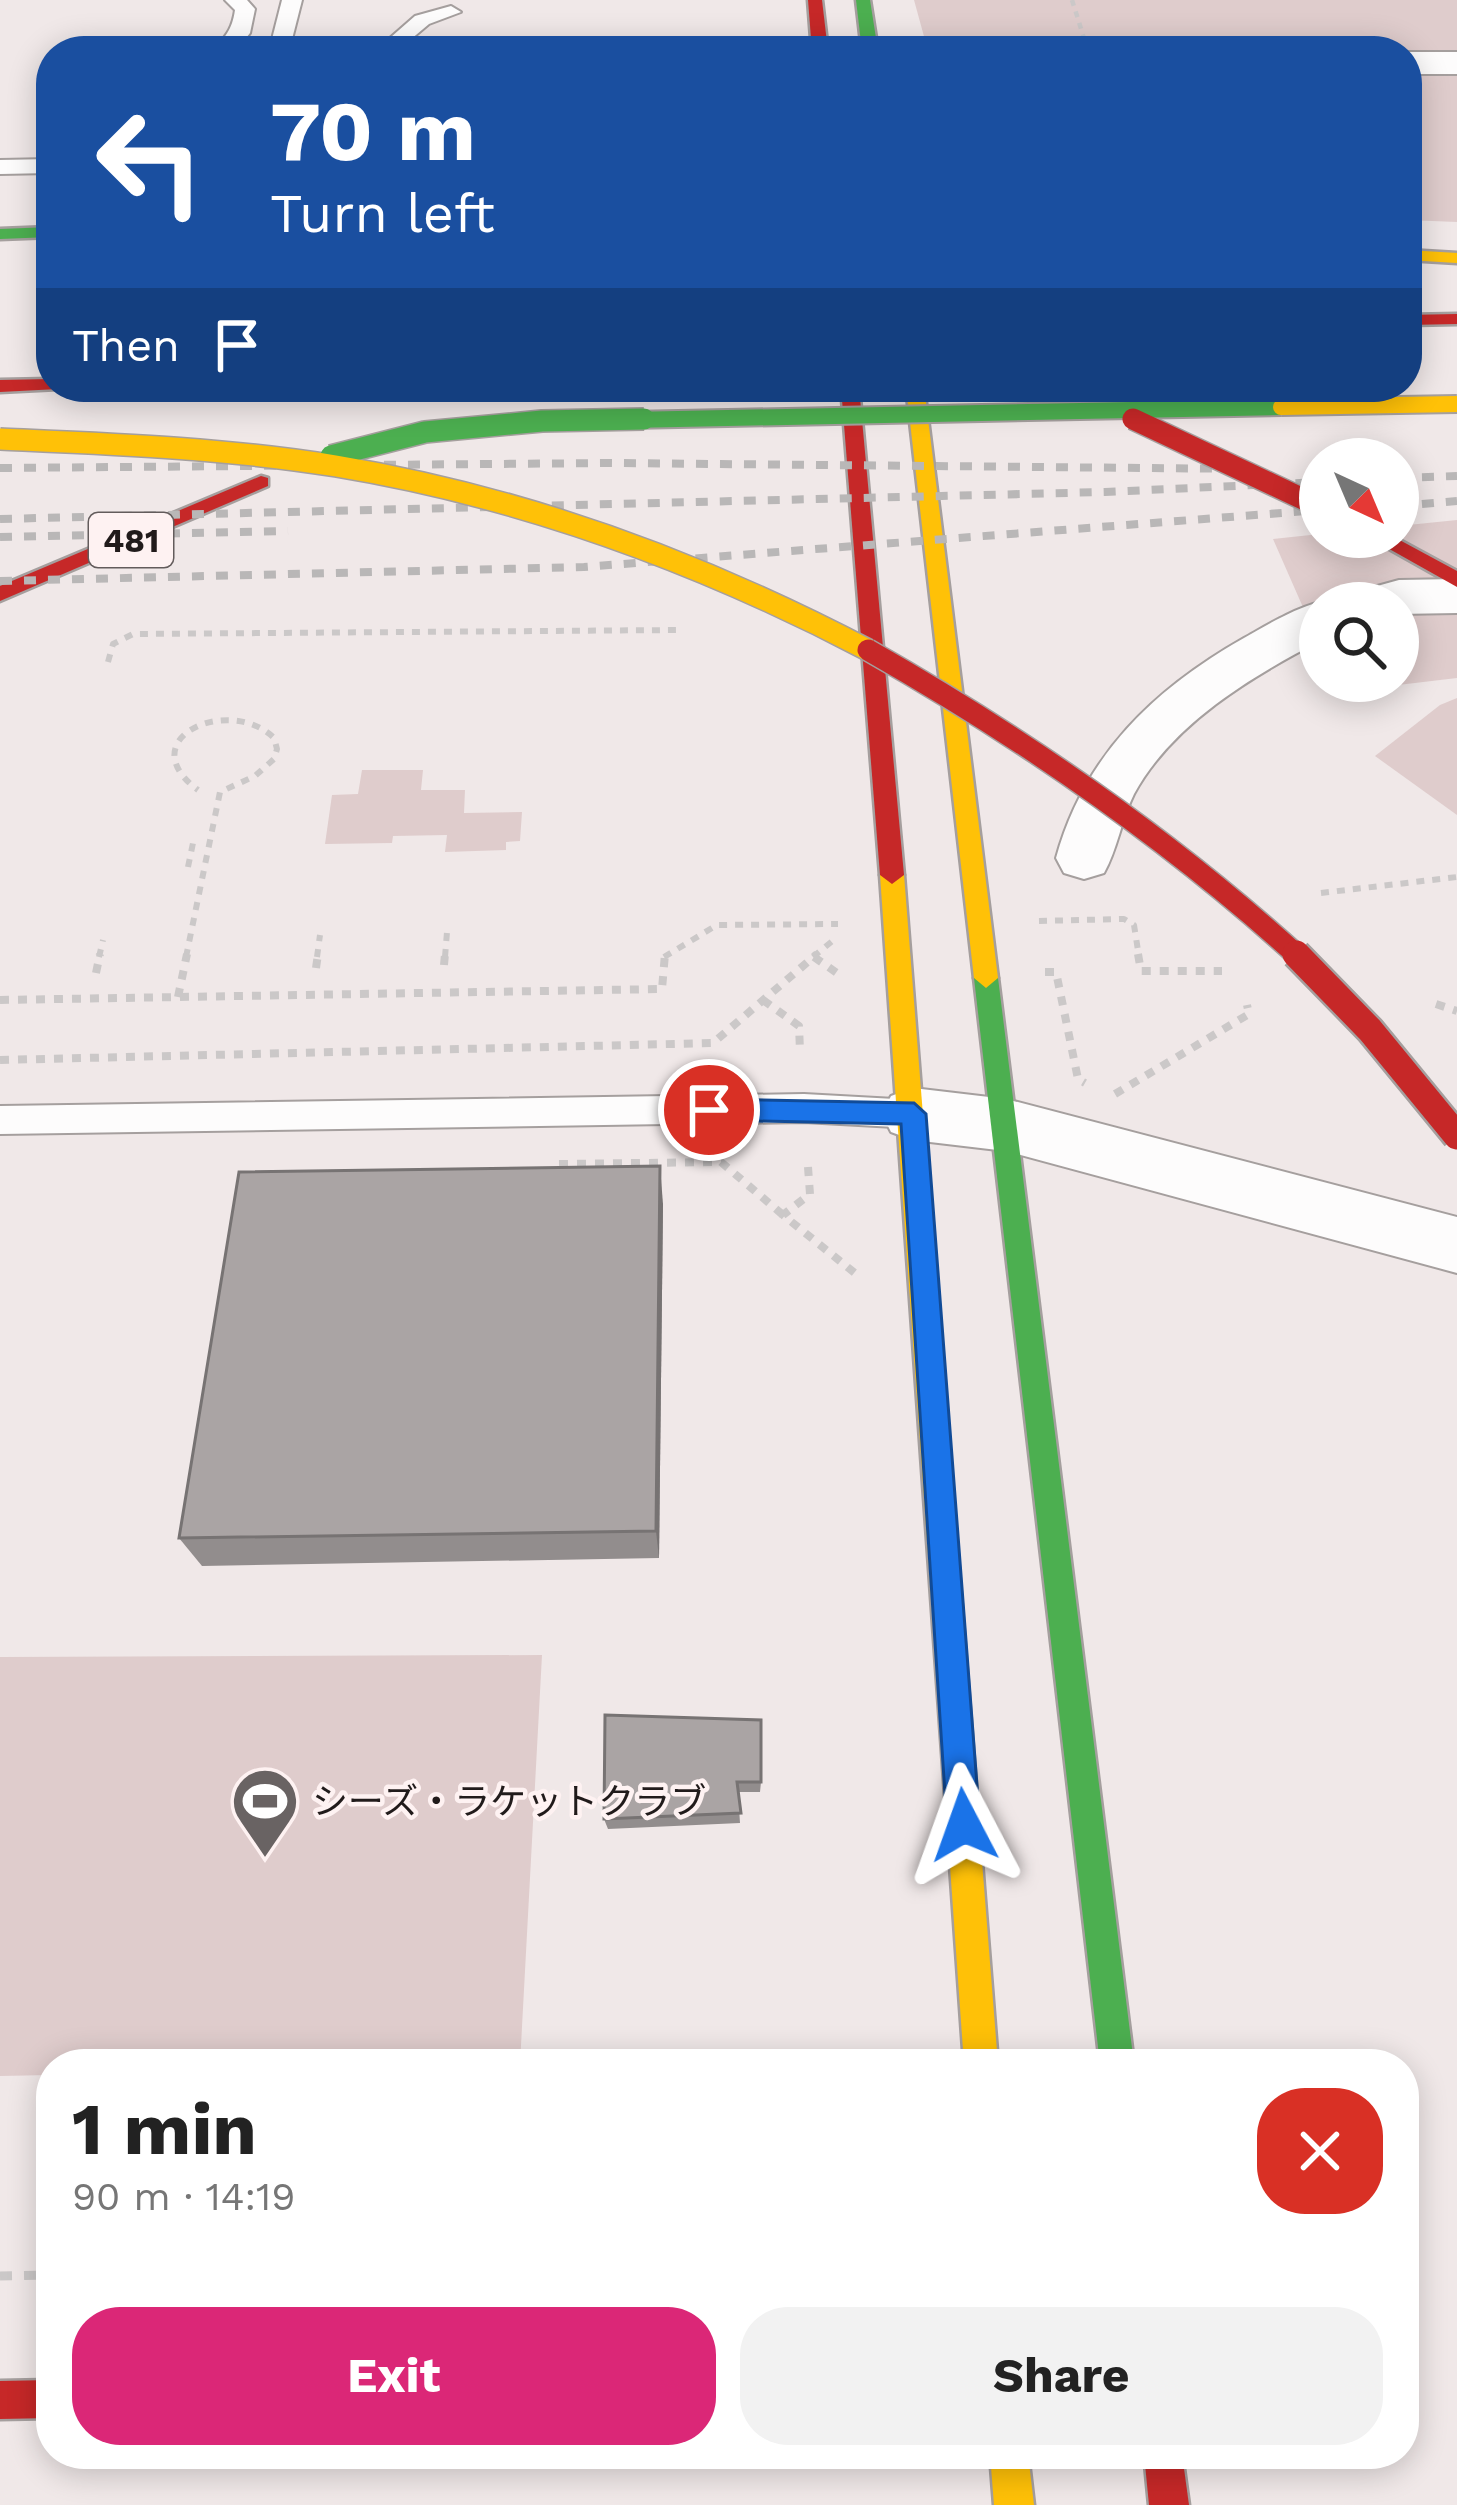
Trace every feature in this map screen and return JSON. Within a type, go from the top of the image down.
[{"type":"main road","points":[[815,0],[819,36]]},
{"type":"main road","points":[[863,0],[868,36]]},
{"type":"main road","points":[[0,234],[36,233]]},
{"type":"main road","points":[[1422,256],[1457,258]]},
{"type":"main road","points":[[1422,320],[1457,319]]},
{"type":"main road","points":[[0,386],[36,385]]},
{"type":"main road","points":[[851,402],[914,1114],[980,2049]]},
{"type":"main road","points":[[916,402],[1115,2049]]},
{"type":"main road","points":[[1090,402],[1299,496]]},
{"type":"main road","name":"481","points":[[0,594],[261,482],[346,450],[425,432],[542,421],[1457,404]]},
{"type":"main road","points":[[0,439],[258,455],[381,474],[486,499],[610,537],[735,585],[848,637],[974,709],[1093,788],[1211,879],[1333,992],[1457,1136]]},
{"type":"main road","points":[[1417,558],[1457,580]]},
{"type":"main road","points":[[0,2400],[36,2399]]},
{"type":"main road","points":[[1010,2469],[1014,2505]]},
{"type":"main road","points":[[1165,2469],[1169,2505]]},
{"type":"street","points":[[1422,63],[1457,63]]},
{"type":"street","points":[[1419,597],[1457,596]]},
{"type":"street","points":[[1084,858],[1088,833],[1126,765],[1164,718],[1214,677],[1299,631]]},
{"type":"street","points":[[914,1114],[1006,1125],[1457,1245]]},
{"type":"lane","points":[[235,0],[245,9],[239,36]]},
{"type":"lane","points":[[283,36],[292,0]]},
{"type":"lane","points":[[403,36],[422,20],[451,11]]},
{"type":"lane","points":[[0,167],[36,166]]},
{"type":"lane","points":[[0,1120],[804,1108],[914,1114]]},
{"type":"path","points":[[1072,0],[1083,36]]},
{"type":"path","points":[[108,662],[113,644],[133,634],[681,630]]},
{"type":"path","points":[[178,997],[220,792],[260,778],[273,764],[272,734],[260,724],[227,718],[209,721],[179,738],[171,753],[171,769],[198,790]]},
{"type":"path","points":[[188,867],[193,843]]},
{"type":"path","points":[[1304,900],[1322,892],[1457,877]]},
{"type":"path","points":[[0,1060],[713,1043],[841,934],[840,917]]},
{"type":"path","points":[[1022,921],[1124,920],[1134,925],[1141,971],[1231,971]]},
{"type":"path","points":[[0,1000],[662,989],[664,955],[717,925],[860,924]]},
{"type":"path","points":[[444,965],[447,932]]},
{"type":"path","points":[[316,968],[320,935]]},
{"type":"path","points":[[96,973],[104,940]]},
{"type":"path","points":[[1037,973],[1056,972],[1078,1078],[1093,1088]]},
{"type":"path","points":[[1109,1098],[1249,1014],[1244,993]]},
{"type":"path","points":[[764,1000],[799,1027],[800,1051]]},
{"type":"path","points":[[558,1164],[721,1162],[783,1215]]},
{"type":"path","points":[[0,2276],[36,2275]]},
{"type":"shaded area","points":[[914,0],[1457,0],[1457,222],[1422,221],[1422,36],[924,36]]},
{"type":"shaded area","points":[[1457,520],[1457,678],[1419,683],[1419,582],[1299,582],[1299,598],[1273,539],[1299,536],[1299,558],[1419,558],[1419,524]]},
{"type":"shaded area","points":[[1457,698],[1457,815],[1375,756],[1440,705]]},
{"type":"shaded area","points":[[362,770],[423,770],[421,790],[465,790],[464,813],[522,812],[520,841],[506,842],[506,850],[445,852],[447,835],[393,836],[392,843],[325,844],[332,795],[358,794]]},
{"type":"shaded area","name":"シーズ・ラケットクラブ","points":[[542,1655],[521,2049],[36,2049],[36,2075],[0,2076],[0,1657]]},
{"type":"building","points":[[660,1166],[656,1531],[179,1538],[239,1172]]},
{"type":"building","points":[[605,1715],[761,1720],[761,1782],[737,1782],[741,1813],[604,1819]]},
{"type":"railway","points":[[0,468],[611,463],[1254,469]]},
{"type":"railway","points":[[1419,477],[1457,476]]},
{"type":"railway","points":[[0,519],[1105,492],[1299,483]]},
{"type":"railway","points":[[1419,504],[1457,501]]},
{"type":"railway","points":[[0,581],[584,567],[1299,512]]},
{"type":"railway","points":[[0,537],[288,531]]},
{"type":"traffic: fast","points":[[863,0],[868,36]]},
{"type":"traffic: fast","points":[[0,234],[36,233]]},
{"type":"traffic: fast","points":[[331,456],[425,432],[542,421],[1281,407]]},
{"type":"traffic: fast","points":[[986,978],[1115,2049]]},
{"type":"traffic: slow","points":[[1422,256],[1457,258]]},
{"type":"traffic: slow","points":[[917,402],[986,978]]},
{"type":"traffic: slow","points":[[1281,407],[1457,404]]},
{"type":"traffic: slow","points":[[0,439],[252,455],[336,466],[473,495],[676,560],[868,650]]},
{"type":"traffic: slow","points":[[892,875],[980,2049]]},
{"type":"traffic: slow","points":[[1010,2469],[1014,2505]]},
{"type":"traffic: jam","points":[[815,0],[819,36]]},
{"type":"traffic: jam","points":[[1422,320],[1457,319]]},
{"type":"traffic: jam","points":[[0,386],[36,385]]},
{"type":"traffic: jam","points":[[851,402],[892,875]]},
{"type":"traffic: jam","points":[[1133,419],[1299,497]]},
{"type":"traffic: jam","points":[[0,594],[261,482]]},
{"type":"traffic: jam","points":[[1417,558],[1457,580]]},
{"type":"traffic: jam","points":[[868,650],[1000,728],[1188,860],[1247,909],[1357,1016],[1457,1136]]},
{"type":"traffic: jam","points":[[0,2400],[36,2399]]},
{"type":"traffic: jam","points":[[1165,2469],[1169,2505]]},
{"type":"place","name":"シーズ・ラケットクラブ","points":[[265,1860]]},
{"type":"route","points":[[709,1110],[804,1108],[914,1114],[964,1825]]}]
